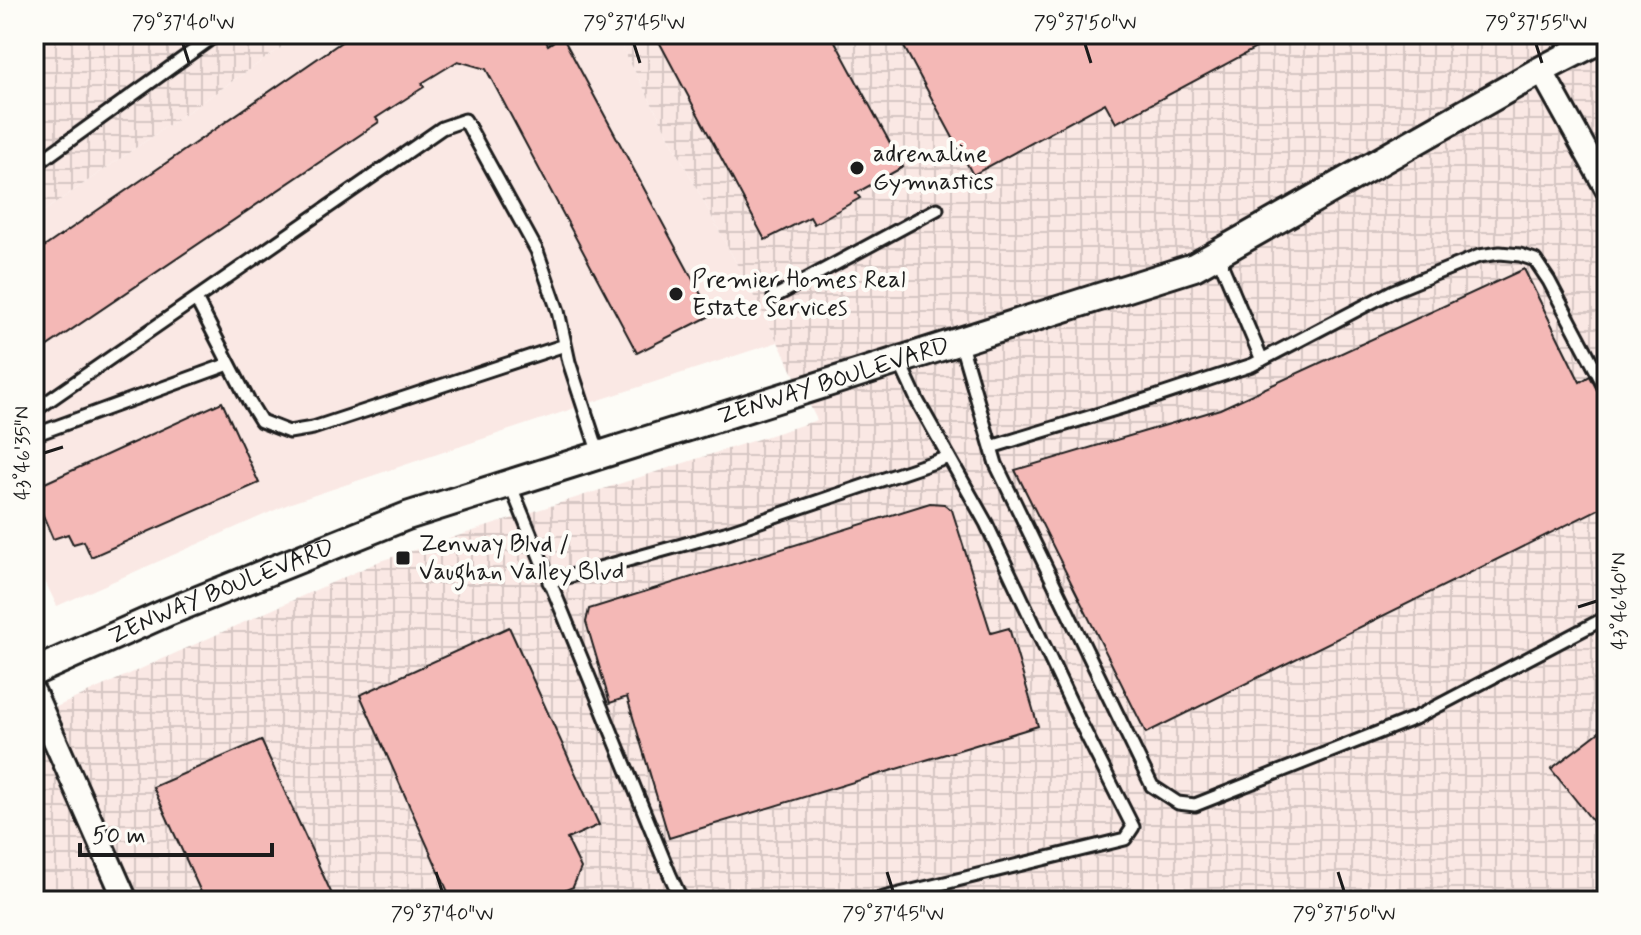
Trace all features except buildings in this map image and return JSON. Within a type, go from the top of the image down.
[{"type":"street","name":"ZENWAY BOULEVARD","points":[[34,672],[168,612],[392,521],[1194,267],[1541,70],[1607,36]]},
{"type":"street","points":[[1541,70],[1607,189]]},
{"type":"street","points":[[34,693],[126,901]]},
{"type":"lane","points":[[34,166],[217,34]]},
{"type":"lane","points":[[34,411],[442,128],[465,120],[537,251],[558,311],[569,362],[599,455]]},
{"type":"lane","points":[[774,297],[937,209]]},
{"type":"lane","points":[[991,447],[1252,365],[1393,291],[1479,256],[1500,253],[1535,260],[1607,391]]},
{"type":"lane","points":[[1217,254],[1262,360]]},
{"type":"lane","points":[[196,299],[261,421],[289,432],[313,428],[565,345]]},
{"type":"lane","points":[[960,341],[996,464],[1152,786],[1178,803],[1195,805],[1415,718],[1607,617]]},
{"type":"lane","points":[[871,901],[1125,839],[1133,827],[986,523],[918,402],[899,360]]},
{"type":"lane","points":[[34,435],[229,364]]},
{"type":"lane","points":[[549,582],[725,533],[949,457]]},
{"type":"lane","points":[[510,483],[682,901]]},
{"type":"shaded area","points":[[34,34],[301,34],[34,218]]},
{"type":"shaded area","points":[[301,34],[615,34],[778,342],[291,503],[57,606],[34,559],[34,218]]},
{"type":"shaded area","points":[[615,34],[1607,34],[1607,901],[34,901],[34,717],[380,561],[817,420]]},
{"type":"place","name":"adrenaline Gymnastics","points":[[857,168]]},
{"type":"place","name":"Premier Homes Real Estate Services","points":[[676,294]]},
{"type":"place","name":"Zenway Blvd / Vaughan Valley Blvd","points":[[403,558]]}]
